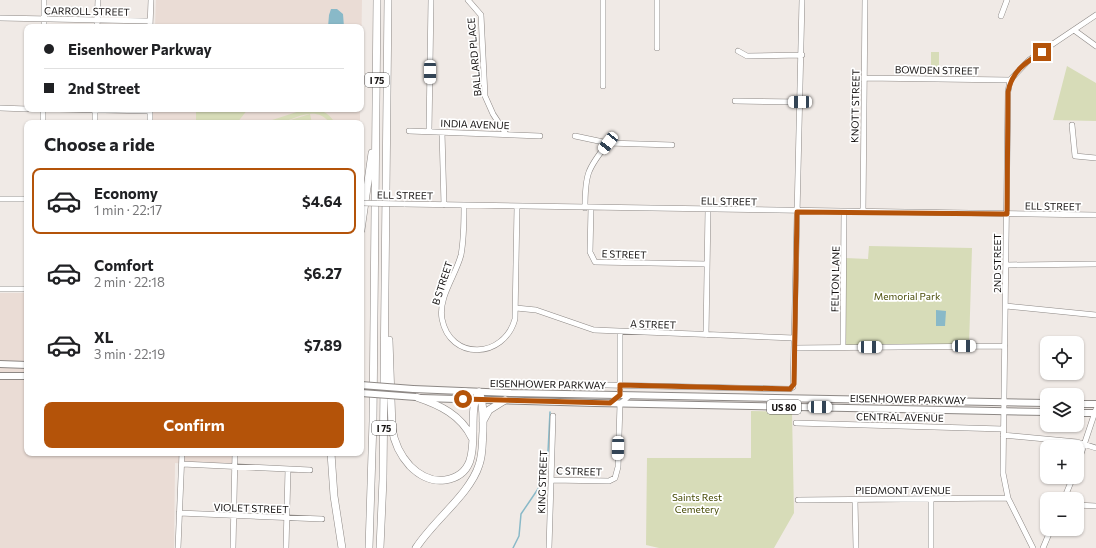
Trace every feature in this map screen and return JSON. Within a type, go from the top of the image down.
[{"type":"highway","name":"I 75","points":[[370,548],[373,435],[378,0]]},
{"type":"highway","name":"I 75","points":[[380,548],[383,479],[388,0]]},
{"type":"highway","points":[[364,209],[376,127]]},
{"type":"highway","points":[[385,308],[390,355],[393,433],[403,457],[410,466],[424,477],[436,481],[450,479],[461,473],[469,463],[473,452],[474,399],[479,392]]},
{"type":"highway","points":[[416,548],[430,529],[475,476],[482,455],[482,400],[479,392]]},
{"type":"highway","points":[[416,397],[440,406],[454,414],[464,425],[473,440]]},
{"type":"highway","points":[[483,423],[489,410],[506,400]]},
{"type":"highway","points":[[331,456],[334,496],[342,548]]},
{"type":"main road","points":[[0,364],[24,365]]},
{"type":"main road","points":[[0,376],[24,376]]},
{"type":"main road","name":"EISENHOWER PARKWAY","points":[[364,385],[479,392],[629,396],[1040,403]]},
{"type":"main road","name":"EISENHOWER PARKWAY","points":[[364,393],[482,400],[620,404],[1040,412]]},
{"type":"main road","points":[[1084,404],[1096,404]]},
{"type":"main road","points":[[1084,413],[1096,412]]},
{"type":"street","points":[[44,0],[44,24]]},
{"type":"street","points":[[97,24],[98,0]]},
{"type":"street","points":[[150,21],[151,0]]},
{"type":"street","points":[[430,131],[431,0]]},
{"type":"street","name":"BALLARD PLACE","points":[[468,0],[481,16],[485,96],[506,134]]},
{"type":"street","points":[[603,0],[603,86]]},
{"type":"street","points":[[657,0],[657,48]]},
{"type":"street","points":[[562,384],[790,389],[794,384],[802,0]]},
{"type":"street","name":"KNOTT STREET","points":[[863,212],[865,0]]},
{"type":"street","points":[[1001,16],[1007,0]]},
{"type":"street","points":[[1010,80],[1029,60],[1096,15]]},
{"type":"street","name":"CARROLL STREET","points":[[0,18],[150,21]]},
{"type":"street","points":[[1074,30],[1096,46]]},
{"type":"street","points":[[738,51],[747,56],[802,55]]},
{"type":"street","name":"BOWDEN STREET","points":[[864,78],[1010,80]]},
{"type":"street","name":"2ND STREET","points":[[1010,80],[1008,92],[1003,480],[1008,498],[1033,548]]},
{"type":"street","points":[[735,102],[800,102]]},
{"type":"street","points":[[0,108],[24,108]]},
{"type":"street","points":[[1072,124],[1075,156],[1096,158]]},
{"type":"street","name":"INDIA AVENUE","points":[[409,131],[540,136]]},
{"type":"street","points":[[442,132],[444,205]]},
{"type":"street","points":[[575,136],[608,143],[672,145]]},
{"type":"street","points":[[585,208],[585,181],[590,166],[608,143]]},
{"type":"street","points":[[0,199],[24,199]]},
{"type":"street","name":"ELL STREET","points":[[364,203],[797,212],[1096,215]]},
{"type":"street","name":"B STREET","points":[[464,206],[460,257],[445,295],[441,314],[447,333],[456,343],[470,349],[490,348],[504,339],[513,326],[516,308],[517,207]]},
{"type":"street","name":"E STREET","points":[[591,208],[590,252],[595,262],[707,264]]},
{"type":"street","points":[[706,335],[708,210]]},
{"type":"street","name":"FELTON LANE","points":[[843,347],[844,212]]},
{"type":"street","points":[[1006,265],[1096,264]]},
{"type":"street","points":[[0,289],[24,289]]},
{"type":"street","points":[[1006,306],[1096,315]]},
{"type":"street","name":"A STREET","points":[[516,308],[536,310],[547,313],[594,330],[794,338]]},
{"type":"street","points":[[610,403],[620,395],[620,332]]},
{"type":"street","points":[[794,348],[1005,346]]},
{"type":"street","points":[[620,404],[629,396]]},
{"type":"street","name":"C STREET","points":[[551,480],[608,481],[615,478],[618,467],[620,404]]},
{"type":"street","points":[[1085,445],[1096,412]]},
{"type":"street","name":"KING STREET","points":[[549,548],[553,416]]},
{"type":"street","name":"CENTRAL AVENUE","points":[[796,423],[1003,429]]},
{"type":"street","points":[[1003,435],[1077,442],[1096,448]]},
{"type":"street","points":[[178,548],[182,456]]},
{"type":"street","points":[[233,548],[235,456]]},
{"type":"street","points":[[182,464],[310,470]]},
{"type":"street","points":[[286,548],[288,469]]},
{"type":"street","name":"PIEDMONT AVENUE","points":[[798,500],[1008,498]]},
{"type":"street","points":[[931,499],[931,548]]},
{"type":"street","points":[[855,500],[856,548]]},
{"type":"street","points":[[1084,505],[1096,506]]},
{"type":"street","name":"VIOLET STREET","points":[[180,513],[322,519]]},
{"type":"street","points":[[1043,548],[1048,536]]},
{"type":"shaded area","points":[[156,0],[362,0],[362,24],[155,24]]},
{"type":"shaded area","points":[[153,112],[360,112],[360,120],[153,120]]},
{"type":"shaded area","points":[[0,293],[24,293],[24,456],[237,456],[237,469],[175,463],[174,548],[0,548]]},
{"type":"green space","points":[[931,52],[939,52],[939,75],[931,74]]},
{"type":"green space","points":[[1067,66],[1096,83],[1096,121],[1053,120]]},
{"type":"green space","points":[[196,112],[246,112],[239,120],[196,120]]},
{"type":"green space","points":[[297,112],[323,112],[333,120],[327,120],[319,115],[306,114],[289,120],[272,120]]},
{"type":"green space","points":[[310,114],[311,120],[291,120]]},
{"type":"green space","name":"Memorial Park","points":[[869,246],[972,248],[969,346],[843,345],[845,258],[868,259]]},
{"type":"green space","name":"Saints Rest Cemetery","points":[[751,411],[792,412],[794,513],[774,548],[659,548],[646,545],[647,458],[751,458]]},
{"type":"water","points":[[331,9],[337,9],[343,14],[344,24],[328,24]]},
{"type":"water","points":[[936,310],[946,311],[945,326],[936,326]]},
{"type":"waterway","points":[[513,548],[519,536],[521,514],[540,486],[548,452],[550,412]]},
{"type":"route","points":[[463,399],[610,403],[620,395],[620,385],[790,389],[794,384],[795,249],[797,212],[1007,214],[1008,92],[1010,80],[1029,60],[1042,52]]}]
